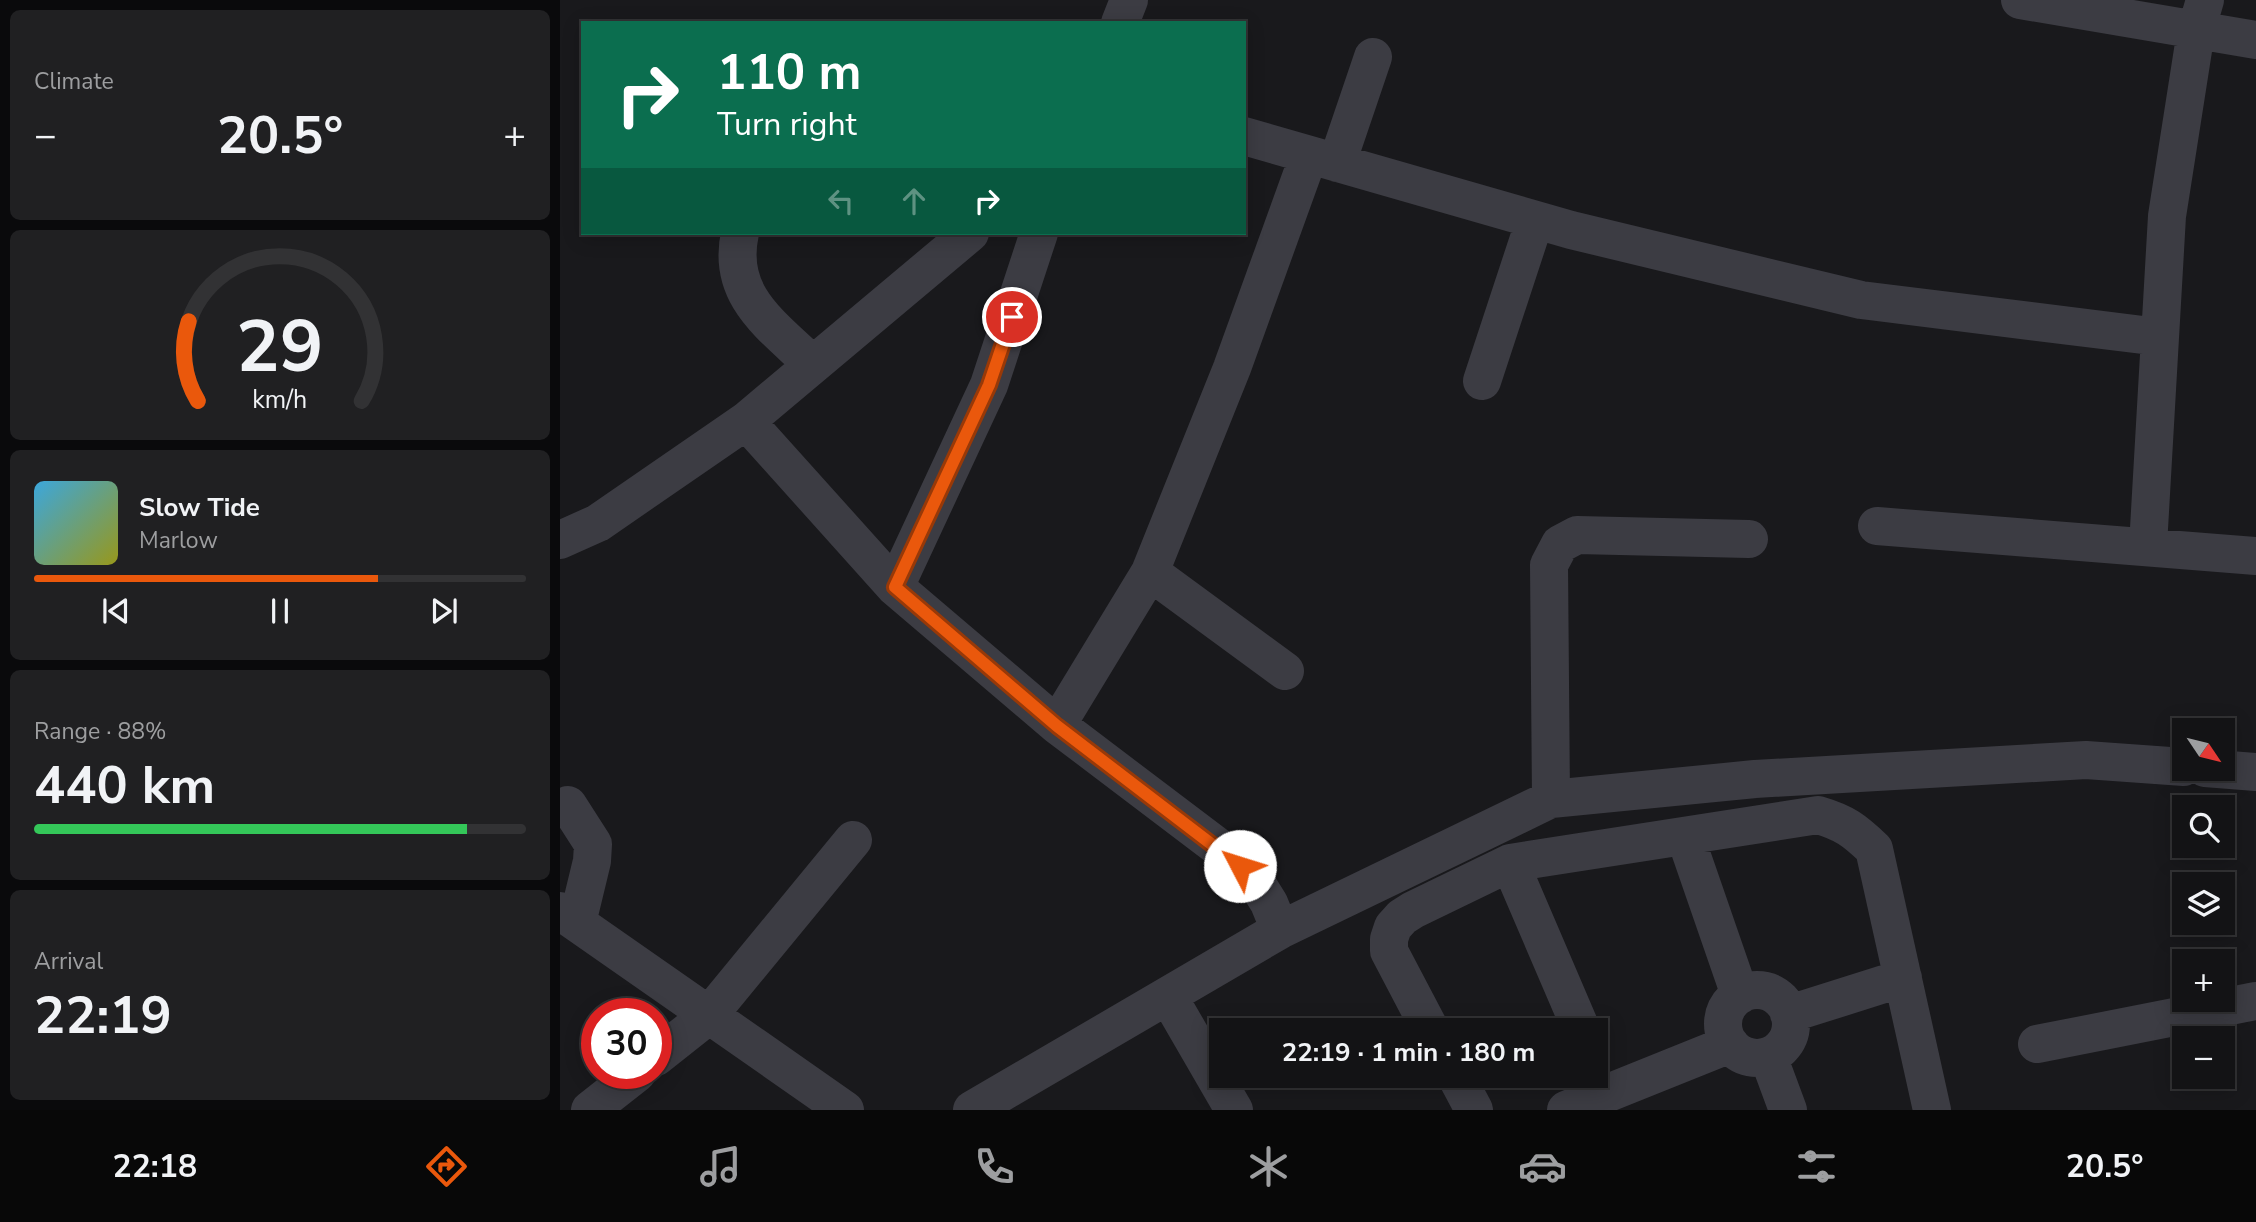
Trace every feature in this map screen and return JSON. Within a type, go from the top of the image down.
[{"type":"street","points":[[1121,21],[1129,0]]},
{"type":"street","points":[[2020,0],[2200,15],[2256,40]]},
{"type":"street","points":[[2148,547],[2167,216],[2200,15]]},
{"type":"street","points":[[1057,726],[1150,572],[1232,368],[1323,159],[1373,57]]},
{"type":"street","points":[[1246,137],[1535,220],[1861,300],[2160,337]]},
{"type":"street","points":[[1482,381],[1535,220]]},
{"type":"street","points":[[740,235],[736,259],[742,286],[754,308],[813,365]]},
{"type":"street","points":[[560,540],[598,523],[746,421],[968,235]]},
{"type":"street","points":[[895,587],[989,385],[1038,235]]},
{"type":"street","points":[[746,421],[895,587],[1057,726],[1226,853],[1254,879],[1269,903],[1280,930]]},
{"type":"street","points":[[1877,526],[2256,556]]},
{"type":"street","points":[[1551,799],[1549,565],[1560,544],[1577,535],[1749,539]]},
{"type":"street","points":[[1150,572],[1285,671]]},
{"type":"street","points":[[972,1110],[1280,930],[1551,799],[1755,779],[2086,760],[2172,766]]},
{"type":"street","points":[[2235,770],[2256,772]]},
{"type":"street","points":[[568,805],[593,844],[592,861],[568,917],[845,1110]]},
{"type":"street","points":[[1424,1018],[1389,951],[1393,927],[1413,910],[1510,863],[1818,815],[1841,822],[1874,849],[1932,1110]]},
{"type":"street","points":[[1685,836],[1740,995]]},
{"type":"street","points":[[672,1044],[709,1015],[853,840]]},
{"type":"street","points":[[1510,863],[1576,1018]]},
{"type":"street","points":[[1789,1014],[1903,978]]},
{"type":"street","points":[[1751,990],[1763,990],[1784,1003],[1791,1027],[1787,1039],[1779,1049],[1768,1056],[1754,1058],[1740,1054],[1730,1044],[1724,1031],[1724,1018],[1730,1004],[1740,995],[1751,990]]},
{"type":"street","points":[[1168,996],[1234,1110]]},
{"type":"street","points":[[2037,1044],[2256,1000]]},
{"type":"street","points":[[1566,1110],[1607,1089],[1730,1044]]},
{"type":"street","points":[[1768,1056],[1788,1110]]},
{"type":"street","points":[[1462,1088],[1474,1110]]},
{"type":"street","points":[[590,1110],[616,1089]]},
{"type":"route","points":[[1012,317],[989,385],[895,587],[1057,726],[1240,866]]}]
